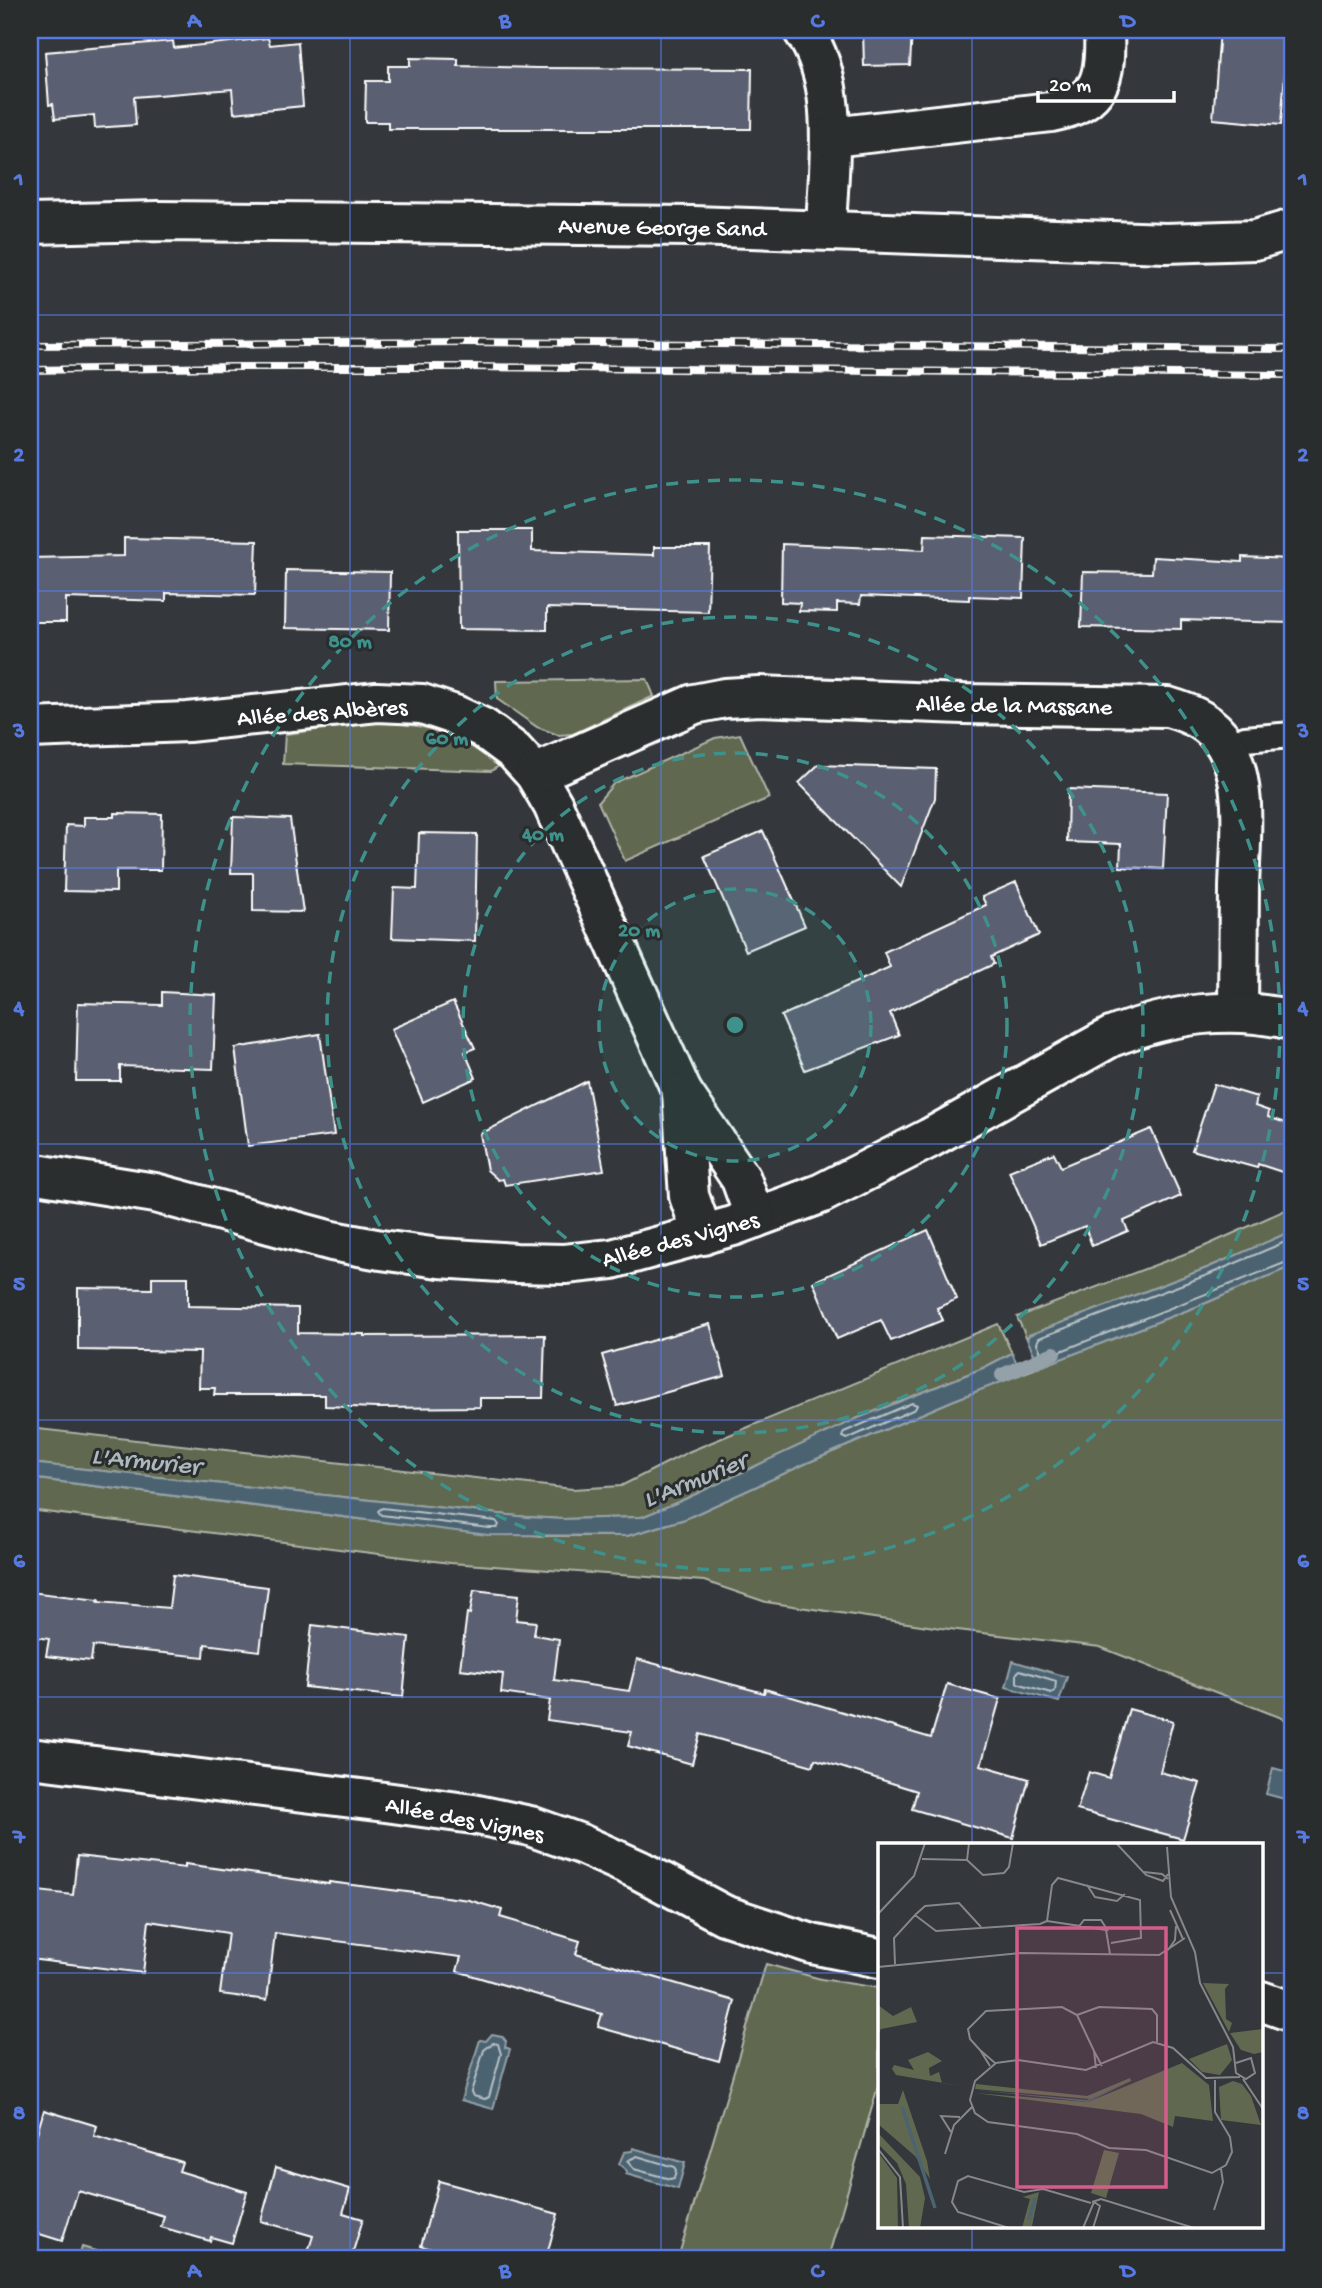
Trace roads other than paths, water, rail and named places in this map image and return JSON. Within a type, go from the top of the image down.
[{"type":"street","points":[[804,30],[824,83],[832,137],[826,230]]},
{"type":"street","points":[[832,137],[1063,110],[1085,101],[1097,88],[1104,40]]},
{"type":"street","name":"Avenue George Sand","points":[[30,224],[185,221],[693,226],[1166,243],[1228,243],[1255,240],[1292,229]]},
{"type":"street","name":"Allée de la Massane","points":[[535,774],[694,704],[725,698],[759,696],[963,704],[1168,707],[1192,715],[1207,724],[1226,746],[1237,774],[1240,808],[1238,1012]]},
{"type":"street","name":"Allée des Albères","points":[[30,728],[188,722],[344,704],[402,702],[422,704],[444,711],[483,728],[514,751],[535,774],[564,828],[682,1092],[741,1179],[755,1218]]},
{"type":"street","name":"Allée des Vignes","points":[[30,1173],[155,1193],[332,1241],[439,1258],[565,1264],[612,1259],[703,1235],[820,1194],[930,1138],[1111,1037],[1161,1019],[1203,1013],[1238,1012],[1292,1020]]},
{"type":"street","name":"Allée des Albères","points":[[682,1092],[689,1196],[703,1235]]},
{"type":"street","name":"Allée des Vignes","points":[[30,1758],[385,1801],[474,1814],[530,1826],[581,1844],[639,1870],[724,1915],[812,1944],[878,1958]]},
{"type":"street","points":[[1262,2001],[1292,2012]]},
{"type":"lane","points":[[1226,746],[1245,739],[1292,735]]},
{"type":"water","points":[[1292,1231],[1292,1266],[1206,1303],[1040,1367],[1027,1339],[1029,1335],[1207,1268]]},
{"type":"water","points":[[1012,1353],[1022,1374],[807,1463],[685,1519],[627,1536],[488,1535],[30,1478],[30,1463],[527,1517],[642,1517],[856,1419],[983,1368]]},
{"type":"water","points":[[1013,1661],[1067,1677],[1059,1702],[1006,1687]]},
{"type":"water","points":[[1273,1768],[1292,1773],[1292,1801],[1266,1794]]},
{"type":"water","points":[[492,2034],[502,2036],[506,2041],[505,2047],[510,2049],[493,2109],[461,2100],[480,2040],[486,2041]]},
{"type":"water","points":[[633,2148],[685,2163],[678,2189],[626,2174],[627,2171],[619,2164],[624,2152],[632,2151]]},
{"type":"waterway","name":"L'Armurier","points":[[1002,1375],[1054,1353]]},
{"type":"railway","points":[[30,345],[466,342],[1292,349]]},
{"type":"railway","points":[[30,370],[467,367],[1292,375]]}]
